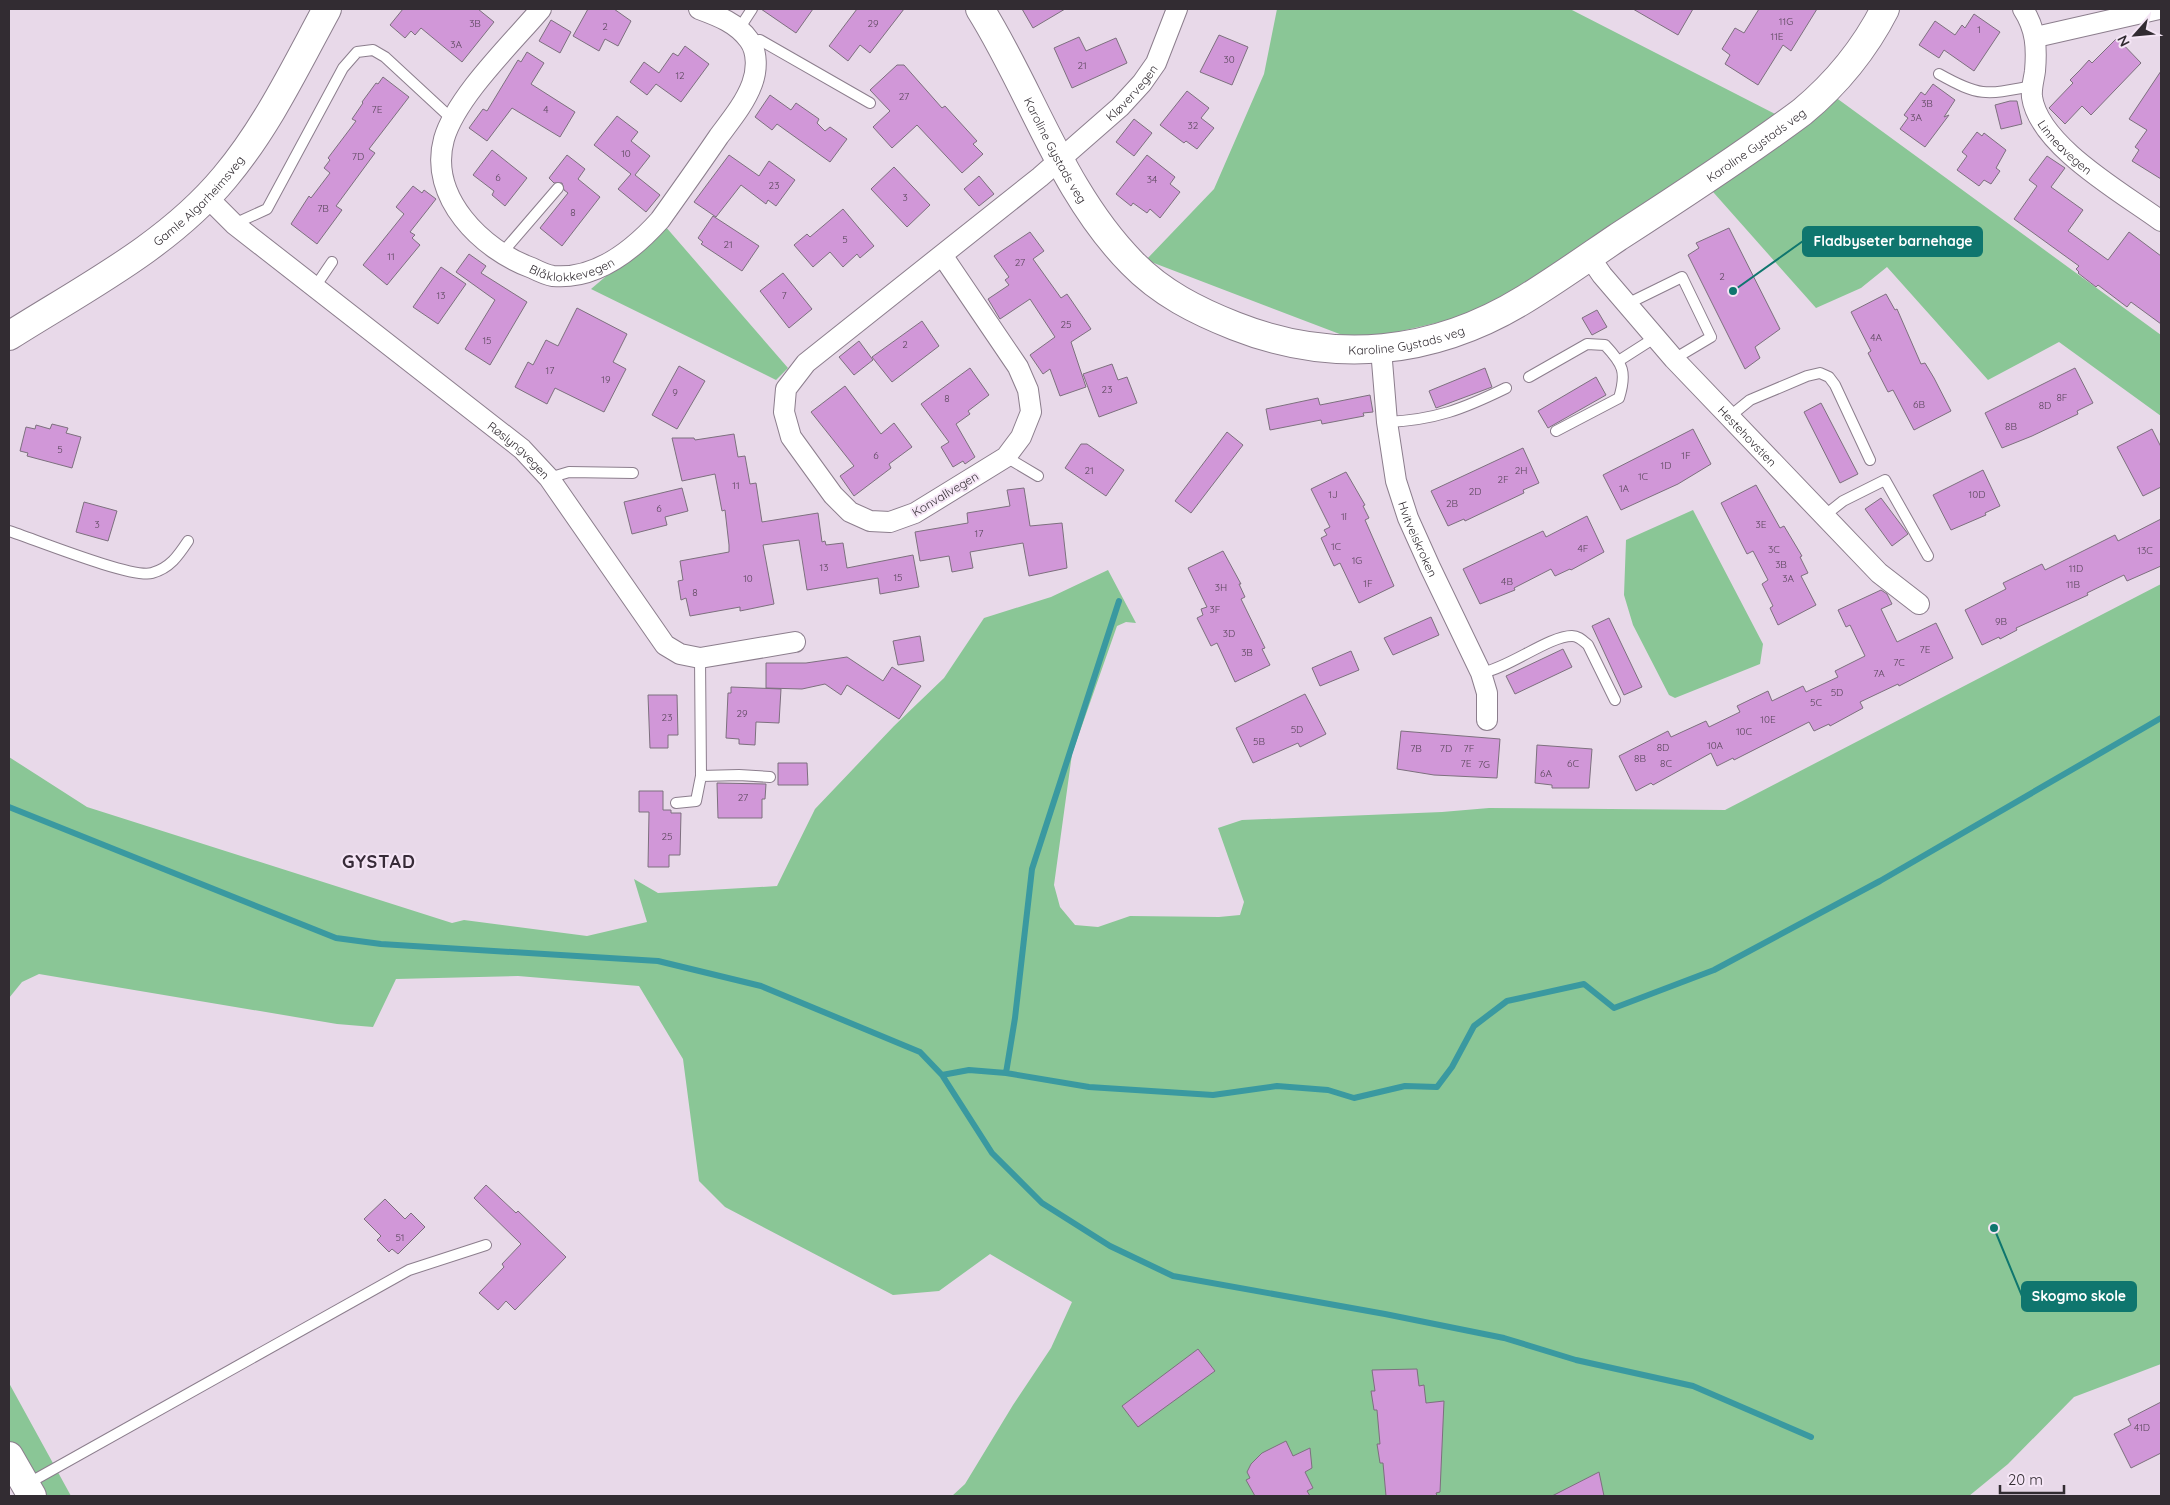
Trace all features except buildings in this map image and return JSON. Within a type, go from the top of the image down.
[{"type":"street","name":"Gamle Algarheimsveg","points":[[9,336],[149,246],[222,211],[230,171],[258,133],[281,96],[327,9]]},
{"type":"street","name":"Blåklokkevegen","points":[[540,9],[472,90],[452,119],[441,155],[445,183],[464,219],[476,235],[523,265],[552,276],[596,269],[631,249],[660,220],[741,105],[752,84],[755,55],[745,35]]},
{"type":"street","points":[[699,9],[724,18],[745,35]]},
{"type":"street","name":"Karoline Gystads veg","points":[[980,9],[998,38],[1084,202],[1105,233],[1132,264],[1162,289],[1186,305],[1214,318],[1271,340],[1330,350],[1381,349],[1453,334],[1489,319],[1524,300],[1724,167],[1809,106],[1830,89],[1855,59],[1885,9]]},
{"type":"street","name":"Kløvervegen","points":[[1060,158],[1120,107],[1142,83],[1156,63],[1166,42],[1176,9]]},
{"type":"street","name":"Linneavegen","points":[[2023,9],[2036,37],[2032,98],[2039,121],[2054,141],[2090,170],[2161,221]]},
{"type":"street","points":[[2036,37],[2159,9]]},
{"type":"street","name":"Konvallvegen","points":[[942,255],[1018,367],[1028,390],[1030,412],[1021,437],[1006,456],[915,513],[890,522],[870,521],[850,512],[833,496],[791,437],[784,412],[786,389],[806,363],[1040,177],[1060,158]]},
{"type":"street","name":"Røslyngvegen","points":[[222,211],[315,287],[522,449],[549,478],[665,645],[680,654],[700,658],[795,642]]},
{"type":"street","name":"Hestehovstien","points":[[1590,256],[1627,304],[1674,359],[1880,573],[1919,604]]},
{"type":"street","name":"Hvitveiskroken","points":[[1381,349],[1387,422],[1396,482],[1408,518],[1481,673],[1487,692],[1487,720]]},
{"type":"street","points":[[9,1456],[28,1491]]},
{"type":"lane","points":[[752,9],[745,35],[760,40],[870,103]]},
{"type":"lane","points":[[222,211],[267,209],[343,68],[357,52],[373,50],[385,57],[452,119]]},
{"type":"lane","points":[[1939,74],[1976,93],[1986,94],[2032,86]]},
{"type":"lane","points":[[502,253],[558,188]]},
{"type":"lane","points":[[315,287],[332,262]]},
{"type":"lane","points":[[1627,304],[1682,277],[1711,336],[1674,359]]},
{"type":"lane","points":[[1620,360],[1656,337]]},
{"type":"lane","points":[[1529,377],[1587,344],[1605,345],[1620,360],[1624,380],[1619,398],[1556,431]]},
{"type":"lane","points":[[1729,417],[1750,400],[1807,376],[1820,374],[1829,377],[1835,384],[1870,460]]},
{"type":"lane","points":[[1387,422],[1419,421],[1440,416],[1474,404],[1506,388]]},
{"type":"lane","points":[[1006,456],[1038,476]]},
{"type":"lane","points":[[549,478],[569,472],[633,473]]},
{"type":"lane","points":[[1824,516],[1843,501],[1885,480],[1928,556]]},
{"type":"lane","points":[[9,531],[106,565],[150,574],[166,567],[175,560],[188,541]]},
{"type":"lane","points":[[1481,673],[1497,670],[1559,638],[1572,636],[1581,638],[1588,645],[1614,700]]},
{"type":"lane","points":[[676,803],[696,801],[701,776],[700,658]]},
{"type":"lane","points":[[701,776],[739,775],[770,777]]},
{"type":"lane","points":[[28,1491],[409,1270],[486,1245]]},
{"type":"green space","points":[[1277,9],[1570,9],[1787,120],[1820,86],[2161,335],[2161,416],[2059,342],[1988,380],[1887,267],[1861,288],[1816,308],[1706,184],[1518,304],[1358,341],[1146,260],[1214,189],[1264,74]]},
{"type":"green space","points":[[665,226],[788,368],[776,380],[591,289]]},
{"type":"green space","points":[[1693,510],[1763,644],[1760,664],[1675,698],[1669,695],[1633,625],[1624,595],[1626,540]]},
{"type":"green space","points":[[1108,570],[1136,623],[1126,622],[1117,626],[1072,754],[1054,885],[1060,907],[1075,925],[1098,927],[1130,916],[1219,917],[1240,915],[1244,902],[1218,828],[1242,820],[1442,812],[1489,808],[1725,810],[2161,584],[2161,1364],[2074,1397],[2008,1464],[1969,1496],[952,1496],[965,1484],[1013,1405],[1051,1348],[1072,1302],[990,1254],[939,1291],[893,1295],[725,1207],[699,1181],[683,1059],[639,986],[518,976],[396,979],[373,1027],[337,1024],[39,974],[22,982],[9,998],[9,757],[87,807],[452,923],[464,920],[587,936],[647,922],[634,879],[658,893],[777,886],[815,809],[894,726],[944,678],[984,618],[1051,597]]},
{"type":"green space","points":[[9,1383],[71,1496],[29,1496],[9,1461]]},
{"type":"waterway","points":[[1006,1073],[1015,1018],[1032,869],[1119,601]]},
{"type":"waterway","points":[[942,1075],[969,1070],[1006,1073],[1089,1087],[1213,1095],[1277,1086],[1328,1090],[1354,1098],[1405,1086],[1437,1087],[1452,1067],[1474,1026],[1507,1001],[1584,984],[1614,1008],[1714,970],[1880,881],[2161,718]]},
{"type":"waterway","points":[[9,807],[336,938],[381,944],[658,961],[761,986],[920,1052],[942,1075],[992,1153],[1042,1203],[1110,1246],[1173,1276],[1385,1314],[1504,1338],[1576,1360],[1693,1386],[1811,1437]]},
{"type":"place","name":"Fladbyseter barnehage","points":[[1733,291]]},
{"type":"place","name":"Skogmo skole","points":[[1994,1228]]},
{"type":"district","name":"GYSTAD","points":[[379,861]]}]
